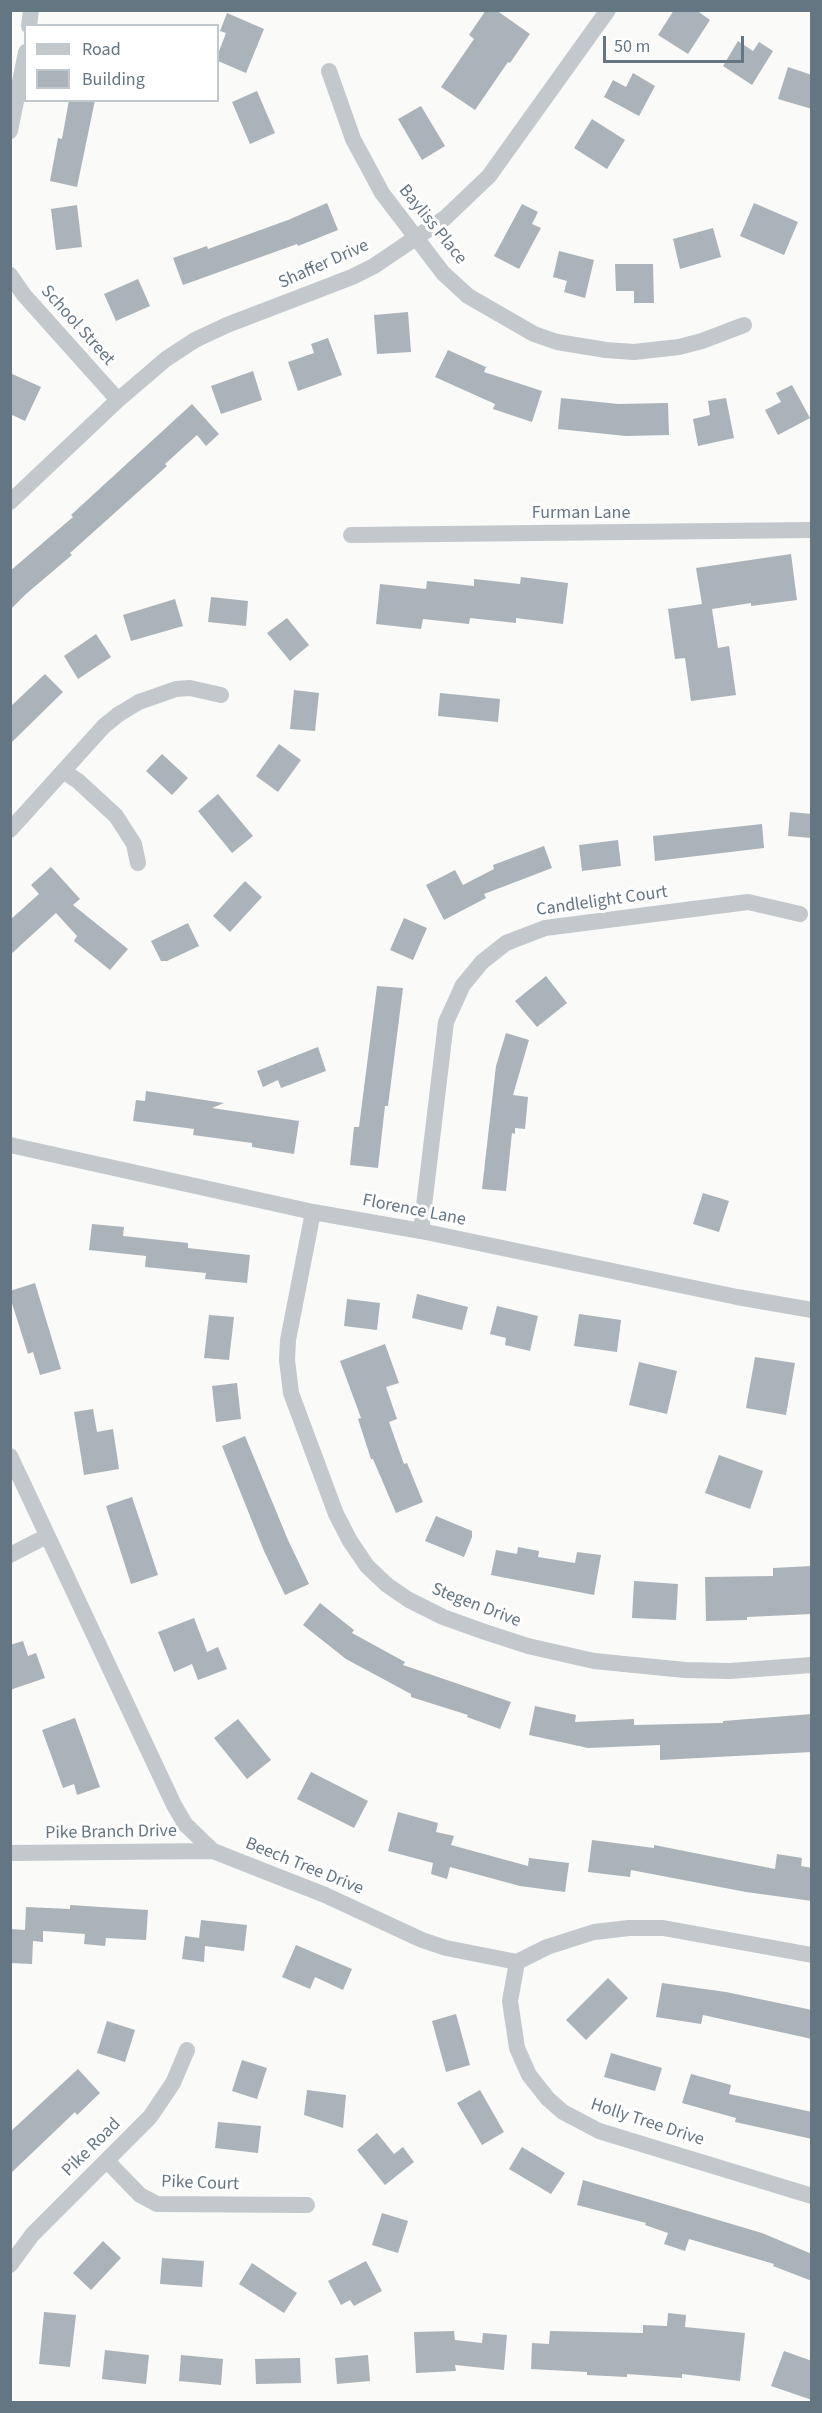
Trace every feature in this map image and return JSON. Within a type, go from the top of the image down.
[{"type":"street","name":"Shaffer Drive","points":[[10,502],[118,400],[166,359],[195,340],[227,325],[352,277],[445,218],[489,176],[608,10]]},
{"type":"street","points":[[10,131],[24,62]]},
{"type":"street","name":"Bayliss Place","points":[[329,71],[360,154],[382,193],[443,273],[468,296],[514,324],[557,342],[606,350],[652,351],[702,341],[744,325]]},
{"type":"street","name":"School Street","points":[[10,275],[24,295],[118,400]]},
{"type":"street","name":"Furman Lane","points":[[351,535],[812,530]]},
{"type":"street","points":[[10,830],[104,726],[139,702],[176,689],[190,688],[221,695]]},
{"type":"street","points":[[63,771],[78,781],[116,816],[134,843],[138,863]]},
{"type":"street","name":"Candlelight Court","points":[[421,1231],[446,1022],[463,985],[482,962],[506,943],[545,928],[748,902],[800,914]]},
{"type":"street","name":"Florence Lane","points":[[10,1145],[313,1212],[421,1231],[737,1297],[812,1310]]},
{"type":"street","name":"Stegen Drive","points":[[313,1212],[288,1340],[287,1360],[291,1393],[336,1514],[350,1542],[367,1566],[387,1585],[409,1600],[443,1617],[528,1646],[594,1661],[685,1670],[730,1671],[812,1665]]},
{"type":"street","name":"Beech Tree Drive","points":[[10,1456],[185,1824],[213,1851],[325,1895],[422,1940],[446,1948],[517,1962]]},
{"type":"street","points":[[10,1555],[47,1536]]},
{"type":"street","name":"Pike Branch Drive","points":[[10,1853],[213,1851]]},
{"type":"street","points":[[517,1962],[547,1947],[594,1932],[629,1928],[663,1928],[812,1955]]},
{"type":"street","name":"Holly Tree Drive","points":[[517,1962],[510,2001],[517,2048],[529,2075],[548,2099],[563,2112],[599,2131],[812,2196]]},
{"type":"street","name":"Pike Road","points":[[10,2265],[32,2235],[150,2117],[174,2083],[187,2050]]},
{"type":"street","name":"Pike Court","points":[[107,2161],[140,2195],[157,2204],[308,2205]]},
{"type":"building","points":[[486,10],[496,10],[530,34],[475,110],[441,87],[474,39],[469,35]]},
{"type":"building","points":[[674,10],[696,10],[710,20],[688,54],[658,35]]},
{"type":"building","points":[[227,13],[264,29],[246,73],[219,61],[219,51],[226,33],[220,31]]},
{"type":"building","points":[[738,41],[753,51],[759,42],[773,51],[752,85],[723,66]]},
{"type":"building","points":[[788,67],[812,75],[812,109],[778,99]]},
{"type":"building","points":[[633,73],[655,86],[639,116],[604,97],[613,80],[626,87]]},
{"type":"building","points":[[257,91],[275,133],[250,144],[232,102]]},
{"type":"building","points":[[69,102],[95,102],[77,187],[50,181],[58,138],[62,139]]},
{"type":"building","points":[[421,106],[445,146],[422,160],[398,119]]},
{"type":"building","points":[[592,119],[625,140],[607,169],[574,148]]},
{"type":"building","points":[[327,203],[338,230],[183,285],[173,258],[207,246],[208,249]]},
{"type":"building","points":[[754,203],[798,222],[784,255],[740,236]]},
{"type":"building","points":[[522,204],[538,212],[532,224],[541,228],[519,269],[494,256]]},
{"type":"building","points":[[77,205],[82,247],[56,250],[51,209]]},
{"type":"building","points":[[713,228],[721,257],[680,269],[673,239]]},
{"type":"building","points":[[559,251],[594,260],[585,298],[564,292],[567,281],[553,277]]},
{"type":"building","points":[[615,264],[653,264],[654,303],[634,303],[634,291],[616,291]]},
{"type":"building","points":[[138,279],[150,306],[116,321],[104,294]]},
{"type":"building","points":[[408,312],[411,352],[377,354],[374,315]]},
{"type":"building","points":[[328,338],[342,375],[298,391],[288,362],[314,353],[311,344]]},
{"type":"building","points":[[448,350],[486,367],[484,372],[542,391],[532,422],[493,409],[495,404],[435,377]]},
{"type":"building","points":[[253,371],[262,400],[221,414],[211,386]]},
{"type":"building","points":[[10,373],[41,387],[25,421],[10,414]]},
{"type":"building","points":[[792,385],[810,418],[778,435],[765,410],[781,402],[776,393]]},
{"type":"building","points":[[561,398],[618,404],[668,403],[669,435],[626,436],[558,429]]},
{"type":"building","points":[[726,398],[734,438],[698,446],[693,419],[710,415],[708,401]]},
{"type":"building","points":[[192,404],[219,434],[206,446],[197,435],[165,464],[167,466],[70,553],[72,555],[10,610],[10,571],[73,517],[71,515]]},
{"type":"building","points":[[791,554],[797,600],[751,606],[751,603],[712,609],[718,648],[729,646],[736,695],[691,701],[685,658],[675,659],[668,609],[702,604],[696,568]]},
{"type":"building","points":[[521,577],[568,583],[563,624],[516,618],[516,623],[470,618],[469,624],[423,619],[421,629],[376,624],[380,584],[426,589],[427,581],[474,586],[474,579],[520,584]]},
{"type":"building","points":[[211,597],[248,601],[246,626],[208,622]]},
{"type":"building","points":[[175,599],[183,626],[131,641],[123,615]]},
{"type":"building","points":[[287,618],[309,645],[290,661],[267,633]]},
{"type":"building","points":[[96,634],[111,657],[78,679],[64,656]]},
{"type":"building","points":[[45,674],[63,692],[10,744],[10,707]]},
{"type":"building","points":[[294,690],[319,693],[315,731],[290,729]]},
{"type":"building","points":[[440,693],[500,699],[498,722],[438,716]]},
{"type":"building","points":[[279,744],[301,760],[278,792],[256,776]]},
{"type":"building","points":[[162,754],[188,778],[172,795],[146,771]]},
{"type":"building","points":[[218,794],[253,836],[232,853],[198,811]]},
{"type":"building","points":[[790,812],[812,814],[812,838],[788,836]]},
{"type":"building","points":[[762,824],[764,848],[655,861],[653,836]]},
{"type":"building","points":[[618,840],[621,866],[582,871],[579,845]]},
{"type":"building","points":[[544,846],[552,868],[484,894],[486,898],[444,920],[426,885],[455,870],[463,885],[494,869],[493,865]]},
{"type":"building","points":[[51,867],[80,899],[73,905],[128,949],[110,970],[74,941],[77,936],[56,913],[10,955],[10,920],[39,894],[31,885]]},
{"type":"building","points":[[245,881],[262,897],[230,932],[213,916]]},
{"type":"building","points":[[404,918],[427,928],[413,960],[390,950]]},
{"type":"building","points":[[188,923],[199,946],[167,961],[161,961],[151,941]]},
{"type":"building","points":[[546,976],[567,1003],[537,1027],[515,1001]]},
{"type":"building","points":[[377,986],[403,988],[378,1168],[350,1165],[354,1127],[359,1127]]},
{"type":"building","points":[[506,1033],[529,1040],[513,1095],[528,1097],[525,1129],[515,1128],[515,1134],[512,1133],[506,1191],[482,1189],[496,1066]]},
{"type":"building","points":[[318,1047],[326,1071],[281,1088],[278,1080],[263,1087],[257,1071]]},
{"type":"building","points":[[146,1091],[224,1103],[212,1108],[299,1121],[294,1154],[252,1147],[252,1143],[193,1135],[194,1129],[133,1121],[136,1100],[145,1101]]},
{"type":"building","points":[[703,1193],[729,1201],[719,1232],[693,1224]]},
{"type":"building","points":[[92,1224],[124,1227],[123,1236],[188,1243],[188,1248],[250,1255],[247,1283],[205,1279],[206,1273],[145,1267],[146,1256],[89,1250]]},
{"type":"building","points":[[35,1283],[61,1369],[40,1375],[33,1352],[28,1354],[10,1297],[10,1291]]},
{"type":"building","points":[[417,1294],[468,1307],[462,1330],[412,1318]]},
{"type":"building","points":[[347,1299],[380,1303],[377,1330],[344,1326]]},
{"type":"building","points":[[497,1306],[538,1316],[530,1351],[505,1345],[506,1338],[490,1334]]},
{"type":"building","points":[[579,1314],[621,1320],[617,1352],[574,1346]]},
{"type":"building","points":[[209,1315],[234,1317],[229,1360],[204,1358]]},
{"type":"building","points":[[385,1344],[399,1383],[386,1387],[397,1419],[389,1422],[404,1464],[407,1463],[423,1502],[396,1513],[373,1459],[371,1459],[358,1419],[361,1418],[340,1361]]},
{"type":"building","points":[[755,1357],[795,1363],[786,1415],[746,1408]]},
{"type":"building","points":[[639,1362],[677,1371],[667,1414],[629,1405]]},
{"type":"building","points":[[237,1383],[241,1419],[216,1422],[212,1386]]},
{"type":"building","points":[[93,1409],[97,1432],[113,1429],[119,1469],[84,1475],[74,1412]]},
{"type":"building","points":[[245,1436],[288,1540],[309,1584],[285,1595],[264,1551],[222,1446]]},
{"type":"building","points":[[719,1455],[763,1471],[750,1509],[705,1493]]},
{"type":"building","points":[[132,1497],[158,1575],[131,1584],[106,1506]]},
{"type":"building","points":[[436,1516],[472,1531],[464,1557],[425,1541]]},
{"type":"building","points":[[518,1547],[539,1551],[538,1557],[575,1563],[577,1552],[601,1555],[594,1595],[491,1575],[496,1550],[517,1554]]},
{"type":"building","points":[[812,1566],[812,1614],[706,1621],[705,1577],[773,1576],[773,1568]]},
{"type":"building","points":[[634,1581],[678,1584],[676,1620],[632,1618]]},
{"type":"building","points":[[320,1603],[354,1630],[352,1633],[405,1662],[403,1665],[511,1702],[500,1729],[467,1717],[468,1715],[411,1697],[411,1694],[346,1659],[303,1625]]},
{"type":"building","points":[[194,1618],[207,1652],[218,1647],[227,1669],[198,1680],[192,1664],[174,1672],[158,1632]]},
{"type":"building","points":[[23,1641],[28,1656],[36,1653],[45,1678],[10,1690],[10,1645]]},
{"type":"building","points":[[535,1706],[576,1715],[575,1722],[634,1719],[634,1725],[723,1723],[723,1721],[812,1714],[812,1752],[660,1760],[660,1745],[588,1748],[529,1735]]},
{"type":"building","points":[[75,1718],[100,1787],[77,1795],[74,1784],[63,1788],[42,1730]]},
{"type":"building","points":[[238,1719],[271,1760],[247,1779],[214,1738]]},
{"type":"building","points":[[311,1772],[368,1801],[354,1828],[297,1799]]},
{"type":"building","points":[[398,1812],[438,1823],[436,1832],[454,1836],[451,1845],[528,1866],[529,1858],[569,1863],[565,1892],[520,1886],[450,1867],[447,1879],[431,1874],[433,1863],[388,1851]]},
{"type":"building","points":[[592,1840],[654,1848],[654,1845],[775,1869],[777,1854],[802,1858],[801,1866],[812,1868],[812,1901],[746,1892],[631,1870],[630,1877],[588,1872]]},
{"type":"building","points":[[70,1905],[148,1910],[146,1940],[106,1938],[105,1946],[84,1944],[85,1934],[43,1931],[43,1942],[33,1941],[32,1964],[10,1963],[10,1929],[25,1930],[26,1907],[70,1909]]},
{"type":"building","points":[[201,1920],[247,1925],[244,1951],[205,1946],[204,1962],[182,1959],[185,1936],[199,1938]]},
{"type":"building","points":[[296,1945],[352,1969],[343,1990],[315,1977],[310,1989],[282,1977]]},
{"type":"building","points":[[608,1978],[628,1998],[586,2040],[566,2020]]},
{"type":"building","points":[[662,1983],[726,1992],[812,2010],[812,2039],[703,2015],[701,2024],[656,2017]]},
{"type":"building","points":[[456,2014],[470,2065],[446,2072],[432,2021]]},
{"type":"building","points":[[107,2021],[135,2030],[125,2062],[97,2053]]},
{"type":"building","points":[[611,2053],[662,2068],[655,2091],[604,2077]]},
{"type":"building","points":[[242,2060],[267,2068],[257,2099],[232,2091]]},
{"type":"building","points":[[78,2069],[100,2093],[77,2115],[75,2112],[10,2174],[10,2132]]},
{"type":"building","points":[[691,2074],[731,2085],[729,2094],[812,2112],[812,2139],[735,2122],[736,2118],[682,2103]]},
{"type":"building","points":[[307,2090],[346,2095],[343,2128],[304,2115]]},
{"type":"building","points":[[480,2090],[504,2132],[482,2145],[457,2103]]},
{"type":"building","points":[[218,2122],[261,2126],[258,2153],[215,2148]]},
{"type":"building","points":[[377,2133],[394,2154],[403,2147],[414,2162],[385,2185],[357,2150]]},
{"type":"building","points":[[522,2147],[565,2173],[551,2194],[509,2169]]},
{"type":"building","points":[[583,2180],[762,2233],[812,2254],[812,2281],[773,2266],[774,2264],[689,2239],[685,2251],[664,2244],[668,2233],[645,2225],[646,2223],[577,2205]]},
{"type":"building","points":[[382,2213],[408,2221],[398,2253],[372,2245]]},
{"type":"building","points":[[103,2241],[121,2258],[91,2290],[73,2273]]},
{"type":"building","points":[[162,2258],[204,2261],[202,2287],[160,2284]]},
{"type":"building","points":[[366,2261],[382,2291],[354,2306],[350,2300],[341,2305],[328,2281]]},
{"type":"building","points":[[252,2263],[297,2293],[284,2313],[239,2284]]},
{"type":"building","points":[[44,2312],[76,2315],[70,2367],[39,2364]]},
{"type":"building","points":[[668,2313],[686,2315],[685,2327],[745,2333],[740,2381],[682,2374],[682,2378],[627,2374],[627,2377],[531,2369],[532,2343],[549,2344],[550,2331],[643,2333],[643,2325],[667,2326]]},
{"type":"building","points":[[454,2331],[455,2340],[482,2343],[483,2333],[507,2335],[504,2370],[455,2365],[456,2371],[416,2373],[414,2332]]},
{"type":"building","points":[[105,2350],[149,2355],[146,2384],[102,2379]]},
{"type":"building","points":[[784,2351],[812,2361],[812,2400],[771,2386]]},
{"type":"building","points":[[181,2355],[223,2359],[221,2385],[179,2381]]},
{"type":"building","points":[[368,2355],[370,2381],[337,2384],[335,2358]]},
{"type":"building","points":[[300,2358],[301,2383],[256,2384],[255,2359]]}]
